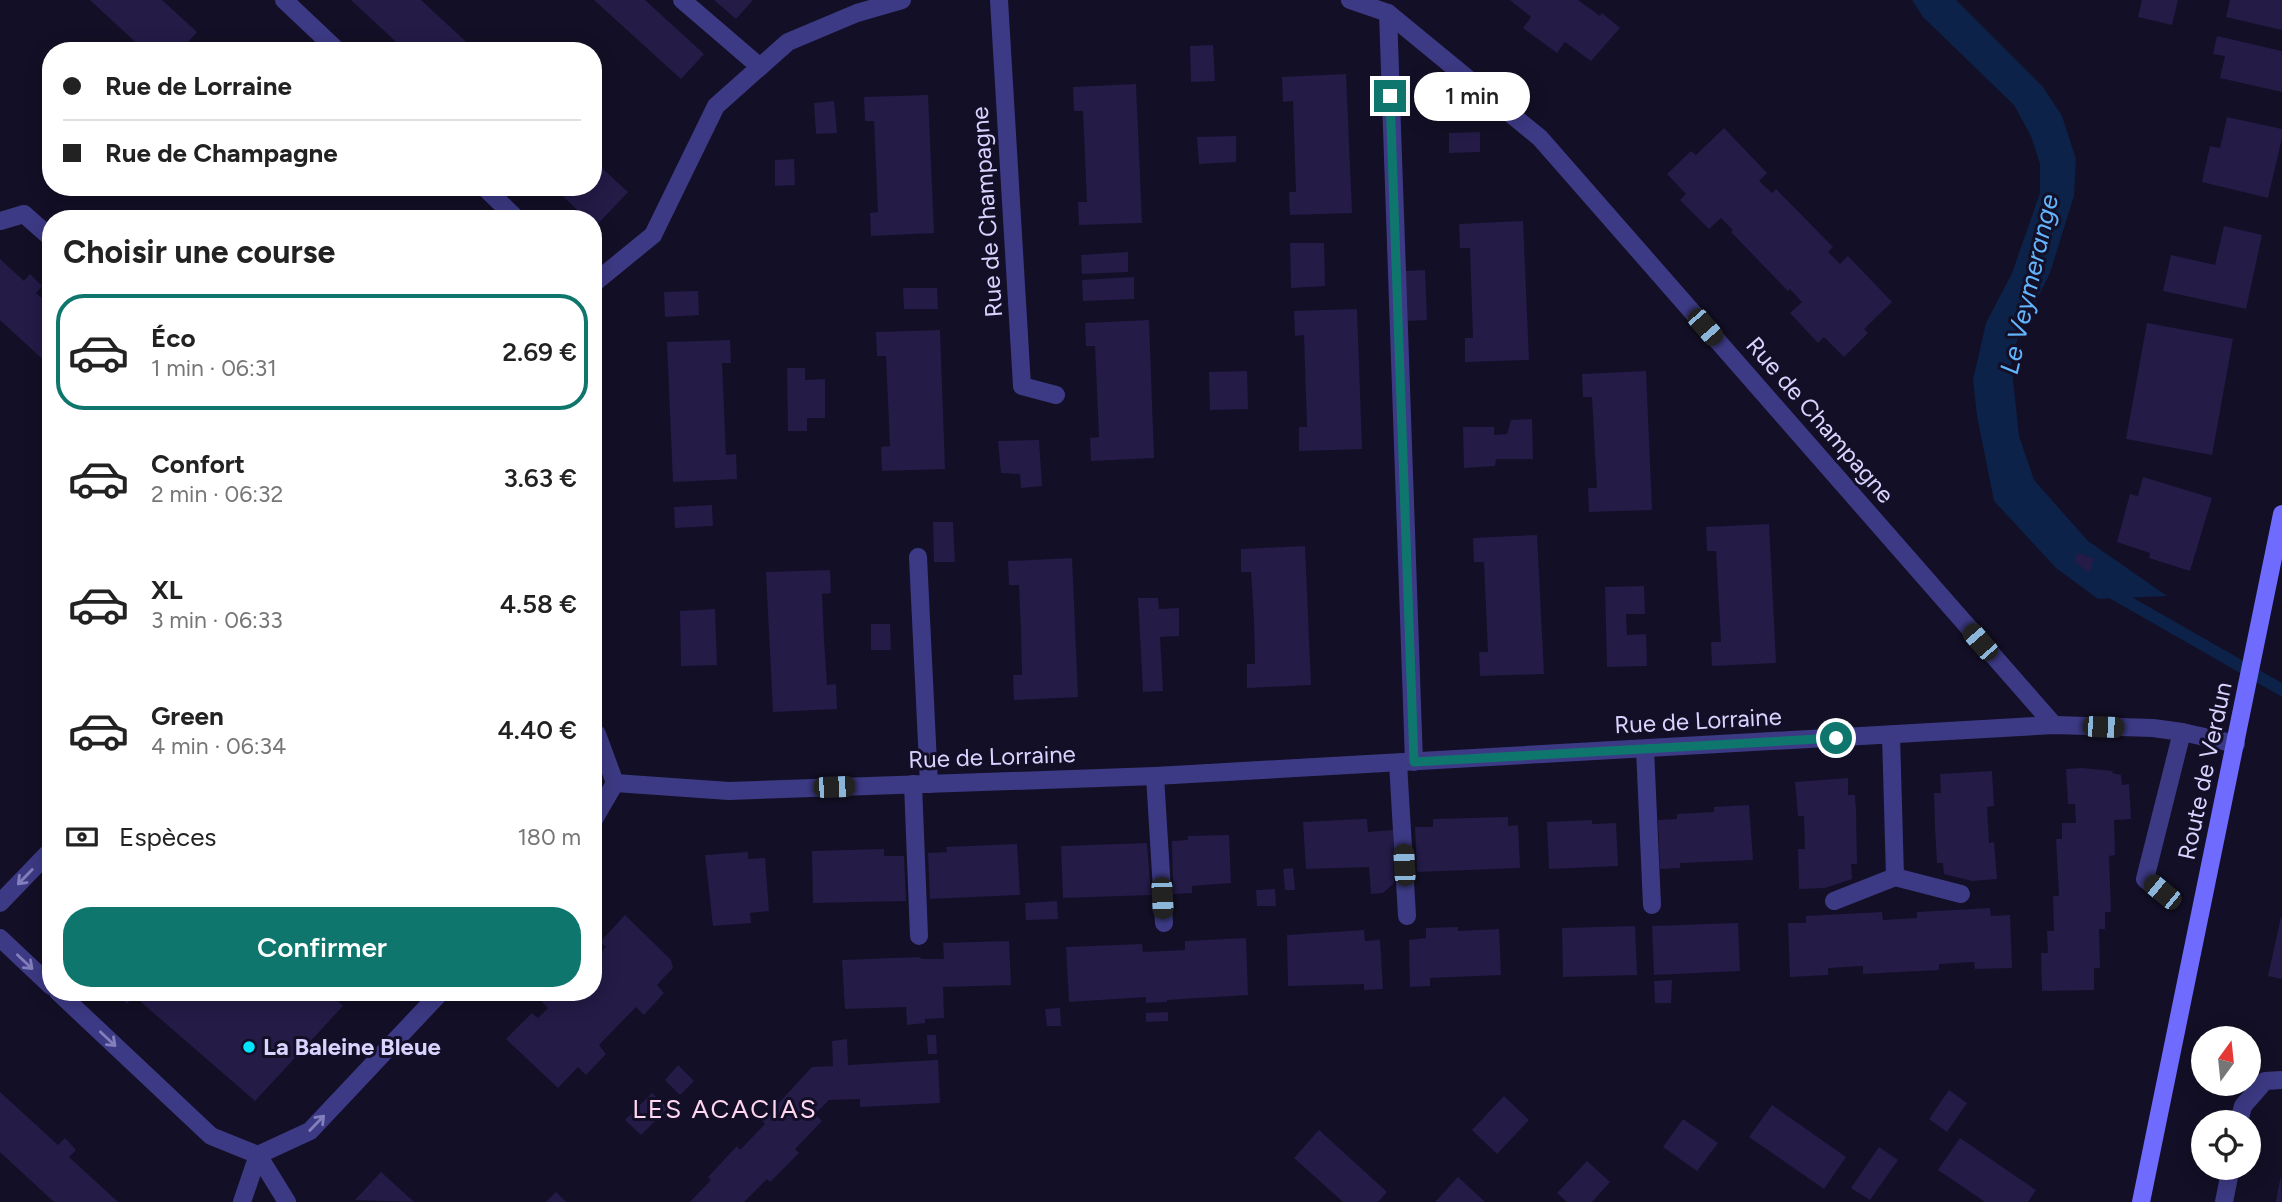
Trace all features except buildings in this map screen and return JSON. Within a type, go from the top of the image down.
[{"type":"main road","name":"Route de Verdun","points":[[2141,1202],[2282,514]]},
{"type":"street","points":[[284,0],[328,42]]},
{"type":"street","points":[[682,0],[760,67]]},
{"type":"street","points":[[602,277],[653,235],[716,106],[788,42],[857,13],[902,0]]},
{"type":"street","name":"Rue de Champagne","points":[[999,0],[1023,386],[1056,395]]},
{"type":"street","name":"Rue de Champagne","points":[[1350,0],[1388,13],[1540,138],[2054,726]]},
{"type":"street","points":[[1388,13],[1400,399],[1407,916]]},
{"type":"street","points":[[493,196],[508,210]]},
{"type":"street","points":[[0,221],[24,214],[42,230]]},
{"type":"street","points":[[918,557],[921,784],[919,936]]},
{"type":"street","name":"Rue de Lorraine","points":[[615,783],[729,791],[1155,776],[2054,726],[2153,728],[2236,744]]},
{"type":"street","points":[[2162,892],[2146,880],[2182,732]]},
{"type":"street","points":[[1891,735],[1895,877]]},
{"type":"street","points":[[602,748],[615,783],[602,805]]},
{"type":"street","points":[[1645,749],[1652,905]]},
{"type":"street","points":[[1155,776],[1164,923]]},
{"type":"street","points":[[0,903],[42,859]]},
{"type":"street","points":[[1834,901],[1895,877],[1961,894]]},
{"type":"street","points":[[0,938],[42,978]]},
{"type":"street","points":[[68,1001],[211,1136],[258,1156],[287,1202]]},
{"type":"street","points":[[242,1202],[258,1156],[310,1131],[433,1001]]},
{"type":"street","points":[[2241,1110],[2265,1081],[2282,1080]]},
{"type":"street","points":[[2224,1202],[2228,1180]]},
{"type":"water","points":[[1912,0],[1956,0],[2043,87],[2062,116],[2076,159],[2074,196],[2050,273],[2019,335],[2011,360],[2019,436],[2034,480],[2088,541],[2167,596],[2098,599],[2056,568],[1994,501],[1977,416],[1973,380],[1986,323],[2012,273],[2040,193],[2040,164],[2031,136],[2014,105],[1923,17]]},
{"type":"waterway","name":"Le Veymerange","points":[[2109,591],[2282,690]]},
{"type":"place","name":"La Baleine Bleue","points":[[249,1047]]},
{"type":"district","name":"LES ACACIAS","points":[[725,1109]]},
{"type":"route","points":[[1390,96],[1414,762],[1836,738]]}]
